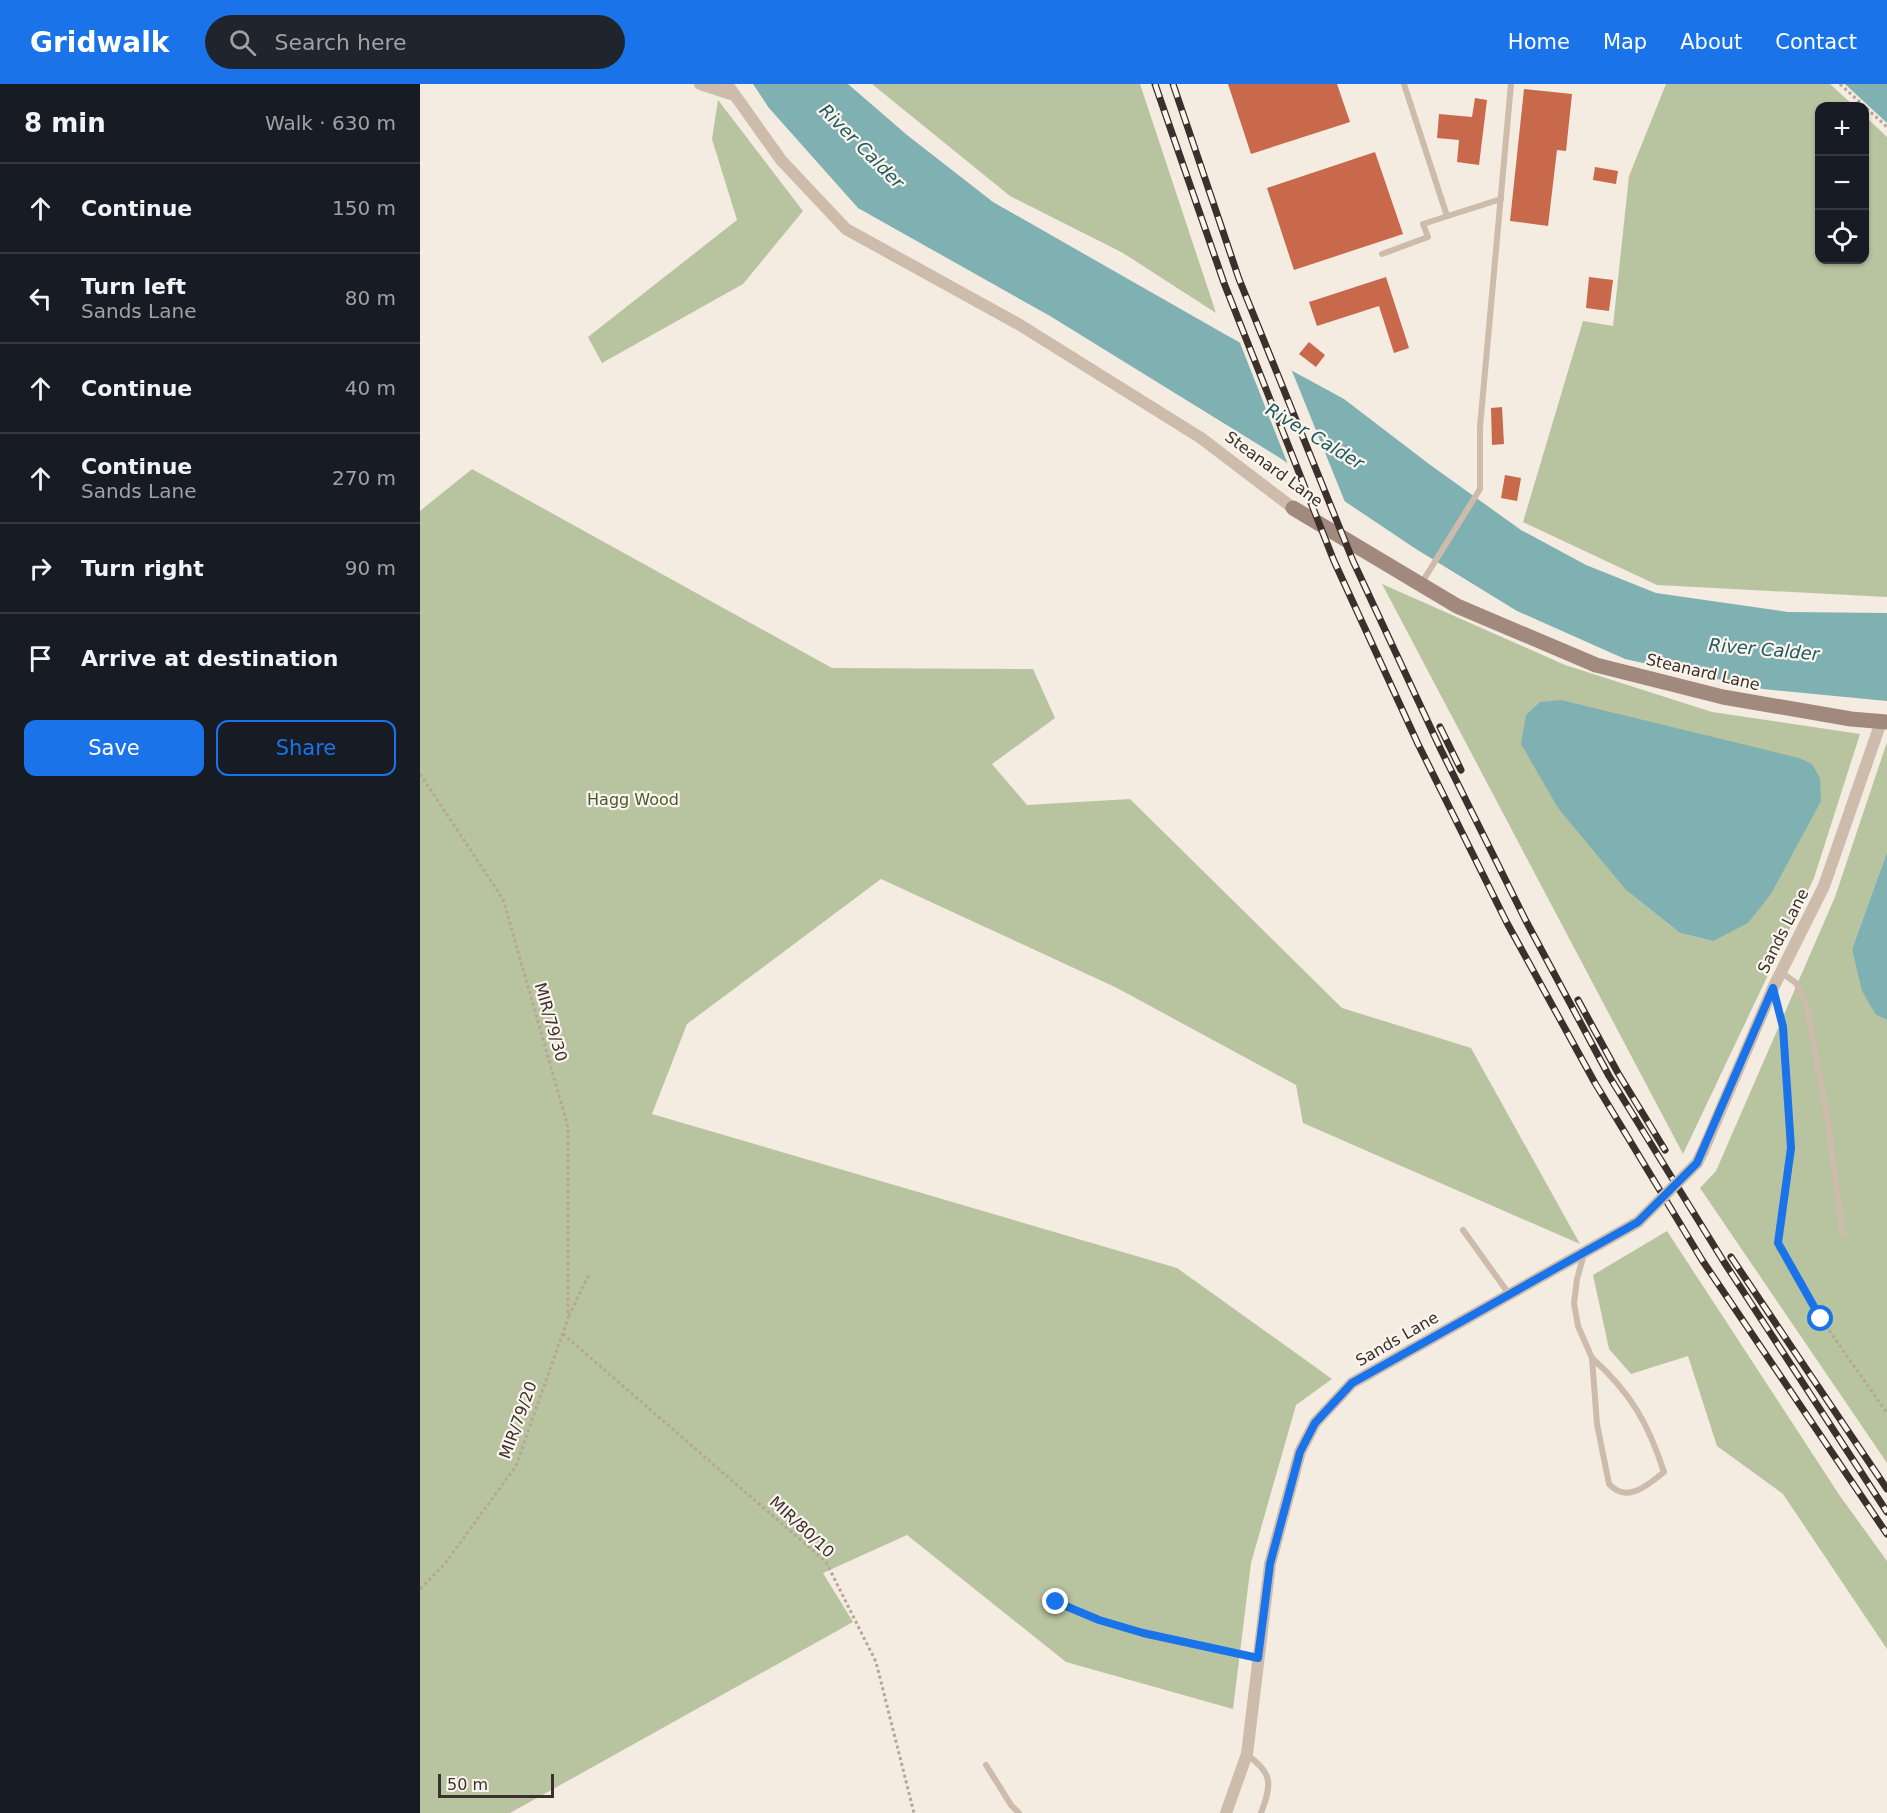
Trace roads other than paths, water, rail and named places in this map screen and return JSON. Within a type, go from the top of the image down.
[{"type":"street","points":[[700,84],[734,95]]},
{"type":"street","name":"Steanard Lane","points":[[727,84],[781,160],[846,229],[1020,324],[1201,438],[1293,508],[1424,579],[1457,606],[1596,665],[1723,697],[1851,719],[1884,722]]},
{"type":"street","name":"Sands Lane","points":[[1226,1813],[1247,1754],[1270,1564],[1300,1452],[1315,1423],[1352,1383],[1638,1222],[1697,1163],[1773,988],[1824,886],[1884,722]]},
{"type":"lane","points":[[1404,84],[1447,216]]},
{"type":"lane","points":[[1424,579],[1480,489],[1480,427],[1511,84]]},
{"type":"lane","points":[[1382,254],[1428,237],[1423,224],[1500,199]]},
{"type":"lane","points":[[1781,972],[1796,982],[1806,1003],[1827,1116],[1843,1235]]},
{"type":"lane","points":[[1463,1230],[1509,1294]]},
{"type":"lane","points":[[1585,1251],[1577,1279],[1574,1304],[1578,1326],[1592,1358],[1597,1424],[1609,1484],[1614,1490],[1628,1494],[1648,1485],[1664,1472],[1642,1417],[1625,1390],[1592,1358]]},
{"type":"lane","points":[[1040,1597],[1099,1620],[1143,1633],[1258,1658]]},
{"type":"lane","points":[[1247,1754],[1262,1766],[1268,1776],[1268,1795],[1261,1813]]},
{"type":"lane","points":[[986,1765],[1011,1805],[1019,1813]]},
{"type":"water","name":"River Calder","points":[[753,84],[848,84],[907,135],[993,202],[1228,336],[1344,399],[1521,530],[1586,565],[1656,593],[1788,612],[1887,613],[1887,701],[1763,689],[1625,659],[1517,611],[1416,549],[1280,458],[1050,316],[858,208],[769,108]]},
{"type":"water","points":[[1845,84],[1887,84],[1887,123],[1869,106],[1869,102],[1864,102]]},
{"type":"water","points":[[1561,700],[1799,758],[1812,764],[1820,778],[1821,801],[1771,894],[1748,923],[1713,941],[1680,933],[1626,890],[1558,808],[1521,744],[1526,715],[1540,702]]},
{"type":"water","points":[[1887,852],[1887,1020],[1876,1015],[1862,991],[1852,949]]},
{"type":"railway","points":[[1155,84],[1224,283],[1334,561],[1418,744],[1507,923],[1595,1083],[1702,1260],[1887,1534]]},
{"type":"railway","points":[[1173,84],[1239,279],[1353,561],[1441,750],[1526,921],[1609,1076],[1724,1262],[1887,1512]]},
{"type":"railway","points":[[1440,727],[1461,770]]},
{"type":"railway","points":[[1578,1000],[1618,1073],[1665,1150]]},
{"type":"railway","points":[[1731,1257],[1887,1489]]},
{"type":"park label","name":"Hagg Wood","points":[[633,799]]}]
